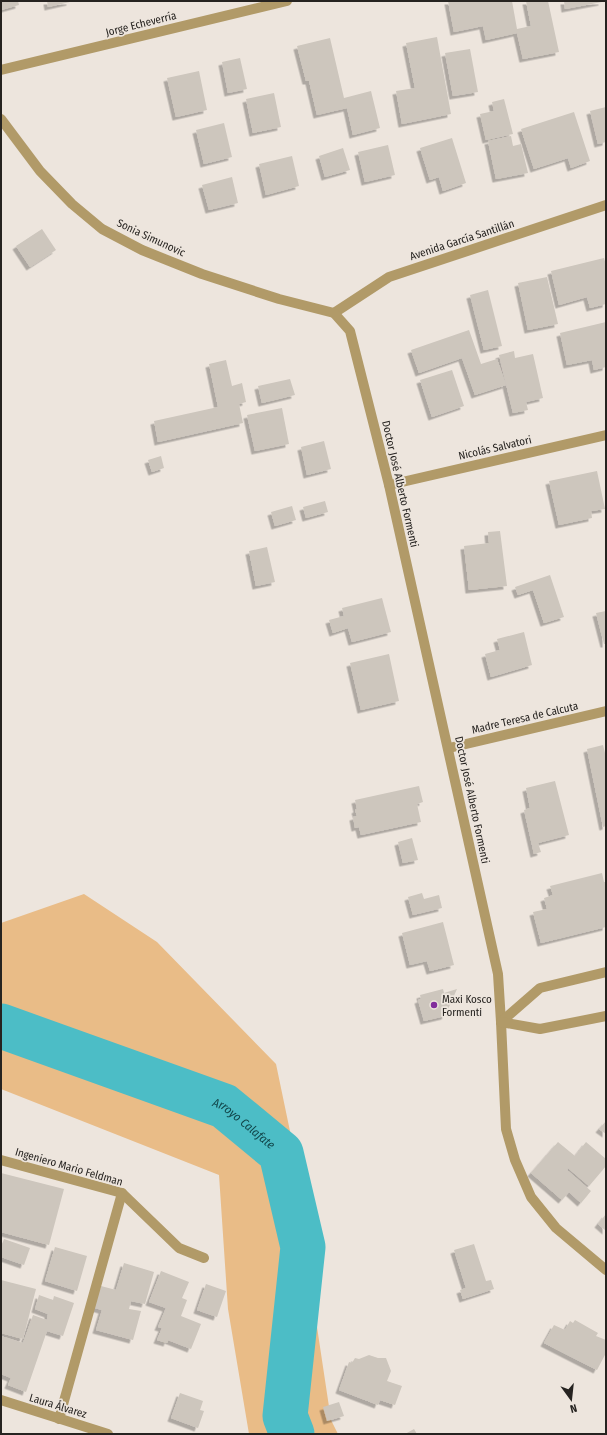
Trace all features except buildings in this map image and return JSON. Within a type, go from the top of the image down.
[{"type":"street","name":"Jorge Echeverría","points":[[1,70],[287,1]]},
{"type":"street","name":"Sonia Simunovic","points":[[1,120],[40,171],[72,204],[102,229],[142,250],[202,274],[278,299],[334,313]]},
{"type":"street","name":"Avenida García Santillán","points":[[334,313],[389,277],[606,205]]},
{"type":"street","name":"Doctor José Alberto Formenti","points":[[334,313],[350,331],[389,485],[498,974],[502,1022],[506,1129],[515,1160],[531,1196],[556,1228],[606,1270]]},
{"type":"street","name":"Nicolás Salvatori","points":[[389,485],[606,435]]},
{"type":"street","name":"Madre Teresa de Calcuta","points":[[448,748],[606,711]]},
{"type":"street","points":[[502,1022],[540,988],[606,972]]},
{"type":"street","points":[[502,1022],[540,1029],[606,1016]]},
{"type":"street","name":"Ingeniero Mario Feldman","points":[[1,1160],[122,1193],[179,1248],[204,1258]]},
{"type":"street","points":[[59,1419],[122,1193]]},
{"type":"street","name":"Laura Álvarez","points":[[1,1400],[108,1434]]},
{"type":"shaded area","points":[[84,894],[157,942],[276,1064],[306,1208],[317,1327],[331,1420],[338,1434],[249,1434],[228,1309],[219,1175],[1,1089],[1,923]]},
{"type":"waterway","name":"Arroyo Calafate","points":[[1,1026],[224,1106],[281,1153],[303,1247],[285,1416],[292,1434]]},
{"type":"place","name":"Maxi Kosco Formenti","points":[[434,1005]]}]
